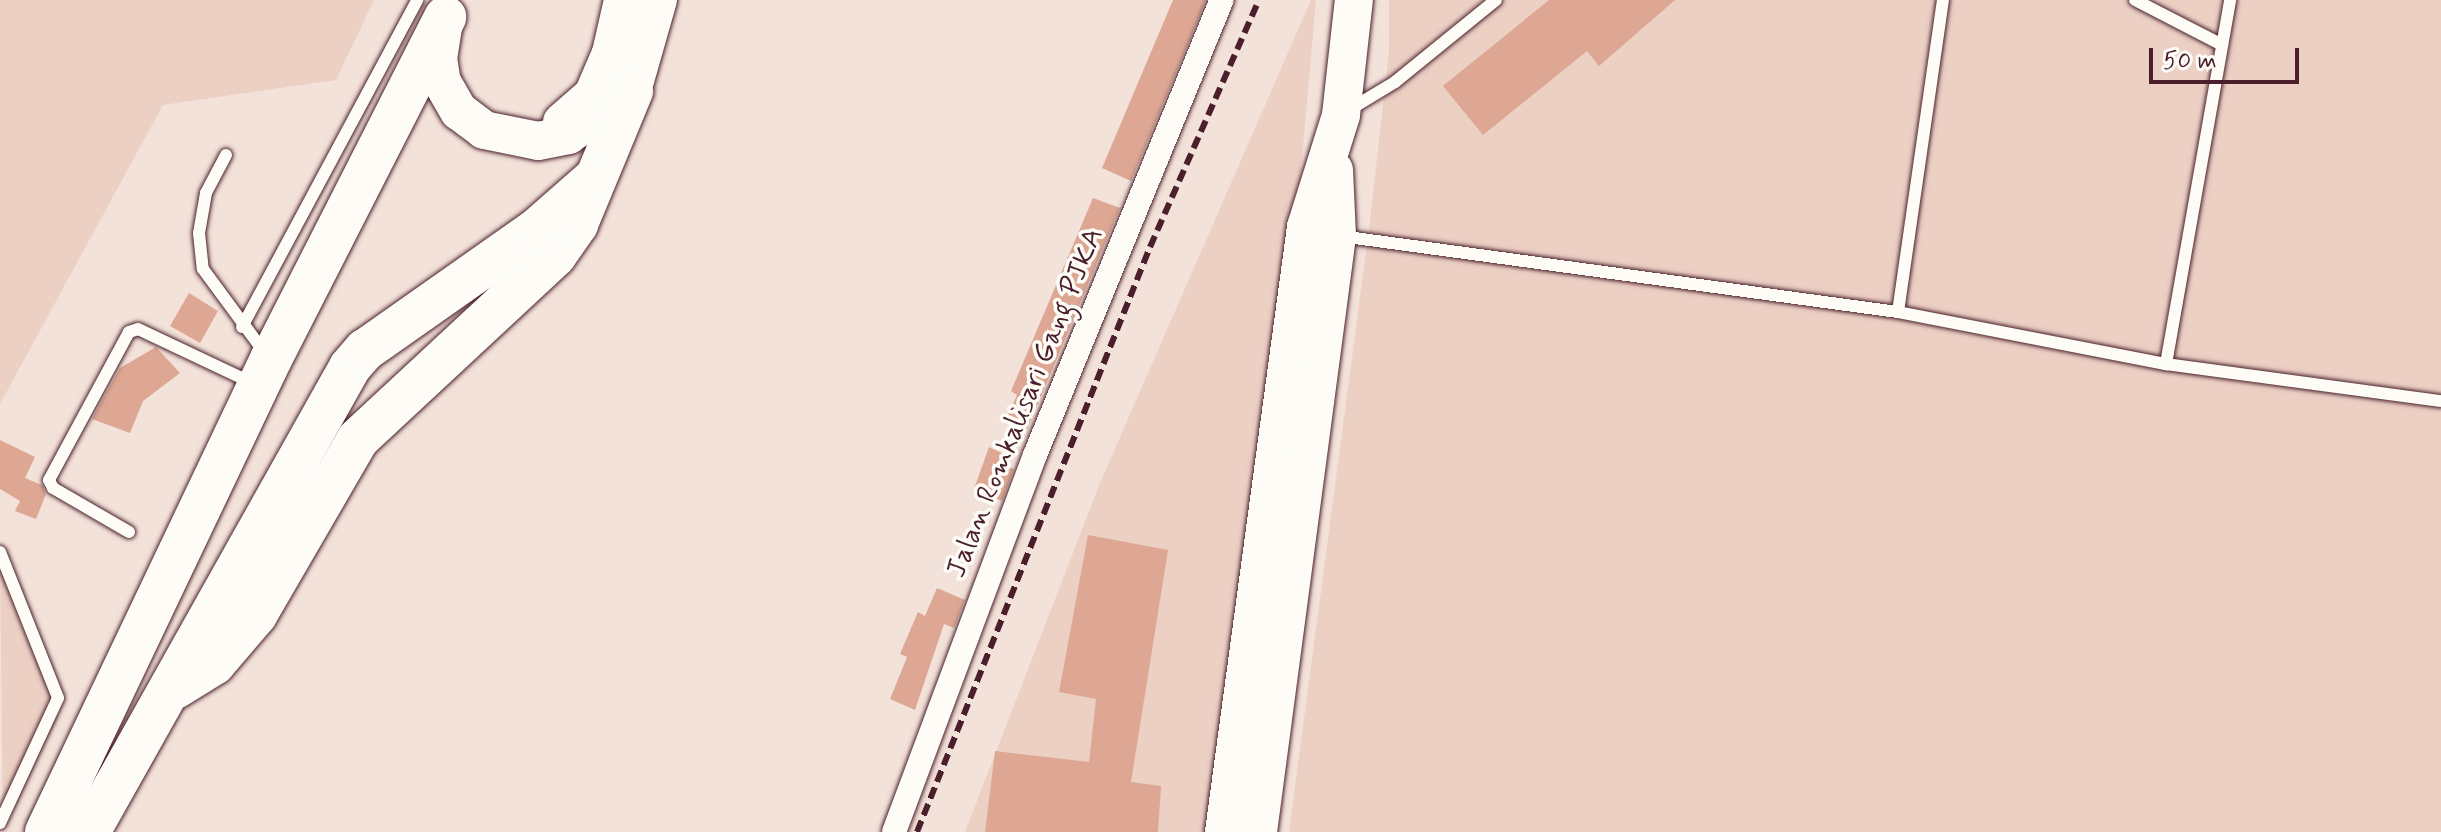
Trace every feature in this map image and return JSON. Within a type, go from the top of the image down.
[{"type":"highway","points":[[510,139],[556,127],[593,95],[611,53],[623,0]]},
{"type":"highway","points":[[167,692],[227,652],[256,615],[358,439],[555,256],[577,224],[632,91],[658,0]]},
{"type":"highway","points":[[1224,832],[1341,115],[1354,0]]},
{"type":"highway","points":[[438,6],[438,58],[442,82],[459,111],[484,130],[510,139],[538,141],[568,135],[632,91]]},
{"type":"highway","points":[[46,832],[438,6]]},
{"type":"highway","points":[[89,832],[350,367],[365,350],[536,230],[594,179]]},
{"type":"highway","points":[[1258,832],[1322,232]]},
{"type":"street","name":"Jalan Romkalisari Gang PJKA","points":[[894,832],[1029,469],[1222,0]]},
{"type":"lane","points":[[1341,115],[1395,82],[1496,0]]},
{"type":"lane","points":[[1898,312],[1943,0]]},
{"type":"lane","points":[[2135,0],[2222,45]]},
{"type":"lane","points":[[2166,364],[2230,0]]},
{"type":"lane","points":[[242,327],[438,6]]},
{"type":"lane","points":[[226,155],[206,193],[199,233],[203,269],[242,327],[265,372]]},
{"type":"lane","points":[[1322,232],[1898,312],[2166,364],[2441,401]]},
{"type":"lane","points":[[129,532],[53,488],[49,480],[129,332],[138,329],[265,372]]},
{"type":"lane","points":[[0,552],[58,698],[0,823]]},
{"type":"shaded area","points":[[0,0],[374,0],[336,80],[163,105],[0,404]]},
{"type":"shaded area","points":[[1311,0],[1316,0],[1300,181],[1211,832],[965,832],[1100,483]]},
{"type":"shaded area","points":[[1389,0],[2441,0],[2441,832],[1289,832],[1369,230],[1389,51]]},
{"type":"shaded area","points":[[0,559],[15,584],[59,716],[3,832]]},
{"type":"building","points":[[1173,0],[1206,0],[1131,181],[1102,168]]},
{"type":"building","points":[[1549,0],[1675,0],[1599,66],[1587,51],[1483,135],[1443,86]]},
{"type":"building","points":[[1093,198],[1120,208],[1026,432],[1005,422],[1017,395],[1011,391]]},
{"type":"building","points":[[189,293],[218,311],[200,343],[170,326]]},
{"type":"building","points":[[156,347],[180,373],[143,401],[130,433],[92,419],[120,368]]},
{"type":"building","points":[[0,440],[35,457],[25,478],[42,485],[46,494],[36,519],[15,511],[20,501],[0,489]]},
{"type":"building","points":[[989,447],[1008,456],[1004,465],[1014,469],[1002,501],[974,489]]},
{"type":"building","points":[[1088,535],[1168,550],[1131,782],[1161,786],[1158,832],[985,832],[995,751],[1089,762],[1096,699],[1059,692]]},
{"type":"building","points":[[937,588],[965,600],[954,628],[944,624],[915,710],[890,699],[907,657],[900,654],[918,612],[925,616]]},
{"type":"railway","points":[[917,832],[1150,247],[1259,0]]}]
